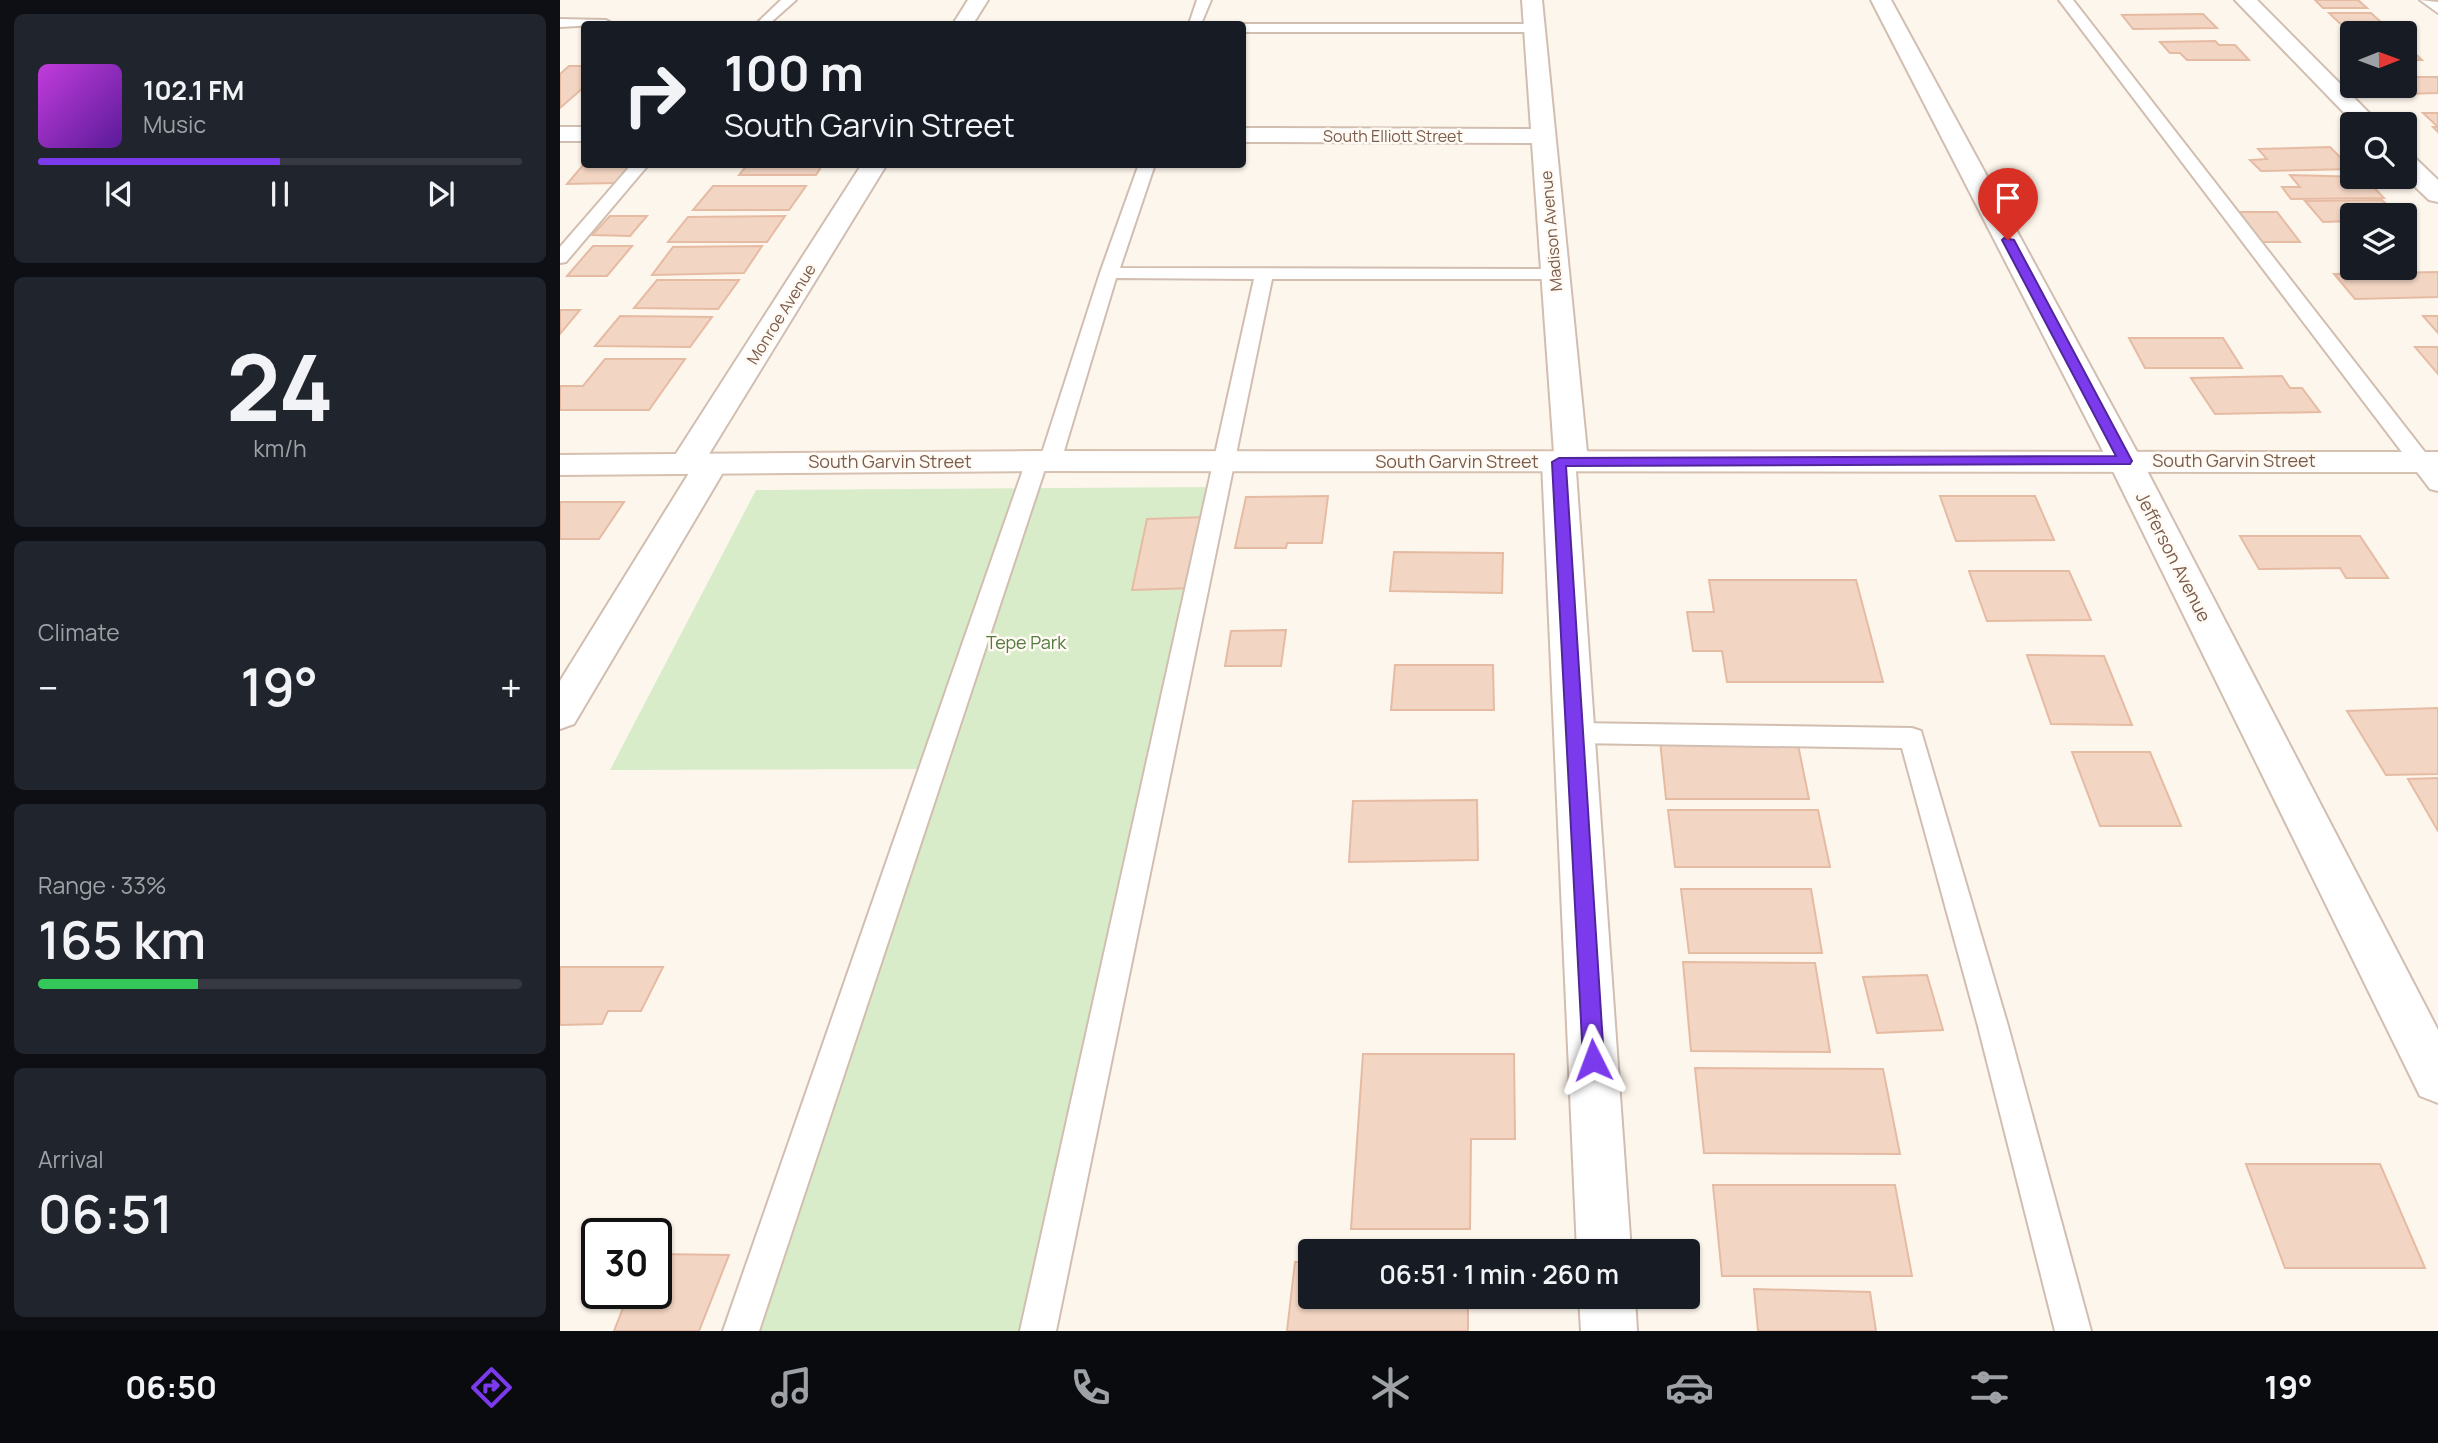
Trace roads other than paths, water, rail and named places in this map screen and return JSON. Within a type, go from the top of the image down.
[{"type":"street","points":[[965,21],[978,0]]},
{"type":"street","name":"Madison Avenue","points":[[1532,0],[1554,274],[1565,462],[1574,733],[1603,1239]]},
{"type":"street","name":"Jefferson Avenue","points":[[1881,0],[2125,461],[2438,1080]]},
{"type":"street","points":[[2245,0],[2356,112]]},
{"type":"street","points":[[560,134],[581,134]]},
{"type":"street","name":"South Elliott Street","points":[[1246,135],[1543,136]]},
{"type":"street","name":"Monroe Avenue","points":[[560,713],[699,463],[873,168]]},
{"type":"street","points":[[2417,174],[2438,194]]},
{"type":"street","name":"South Garvin Street","points":[[560,465],[1044,461],[2125,461],[2432,469]]},
{"type":"street","points":[[1608,1309],[1609,1331]]},
{"type":"lane","points":[[765,21],[789,0]]},
{"type":"lane","points":[[1196,21],[1204,0]]},
{"type":"lane","points":[[2066,0],[2432,469]]},
{"type":"lane","points":[[2427,0],[2438,9]]},
{"type":"lane","points":[[560,23],[581,23]]},
{"type":"lane","points":[[1246,28],[1534,29]]},
{"type":"lane","points":[[560,258],[638,168]]},
{"type":"lane","points":[[741,1331],[1146,168]]},
{"type":"lane","points":[[1109,272],[1554,274]]},
{"type":"lane","points":[[1038,1331],[1264,273]]},
{"type":"lane","points":[[1574,733],[1912,737],[1993,1026],[2073,1331]]},
{"type":"park label","name":"Tepe Park","points":[[1026,643]]}]
